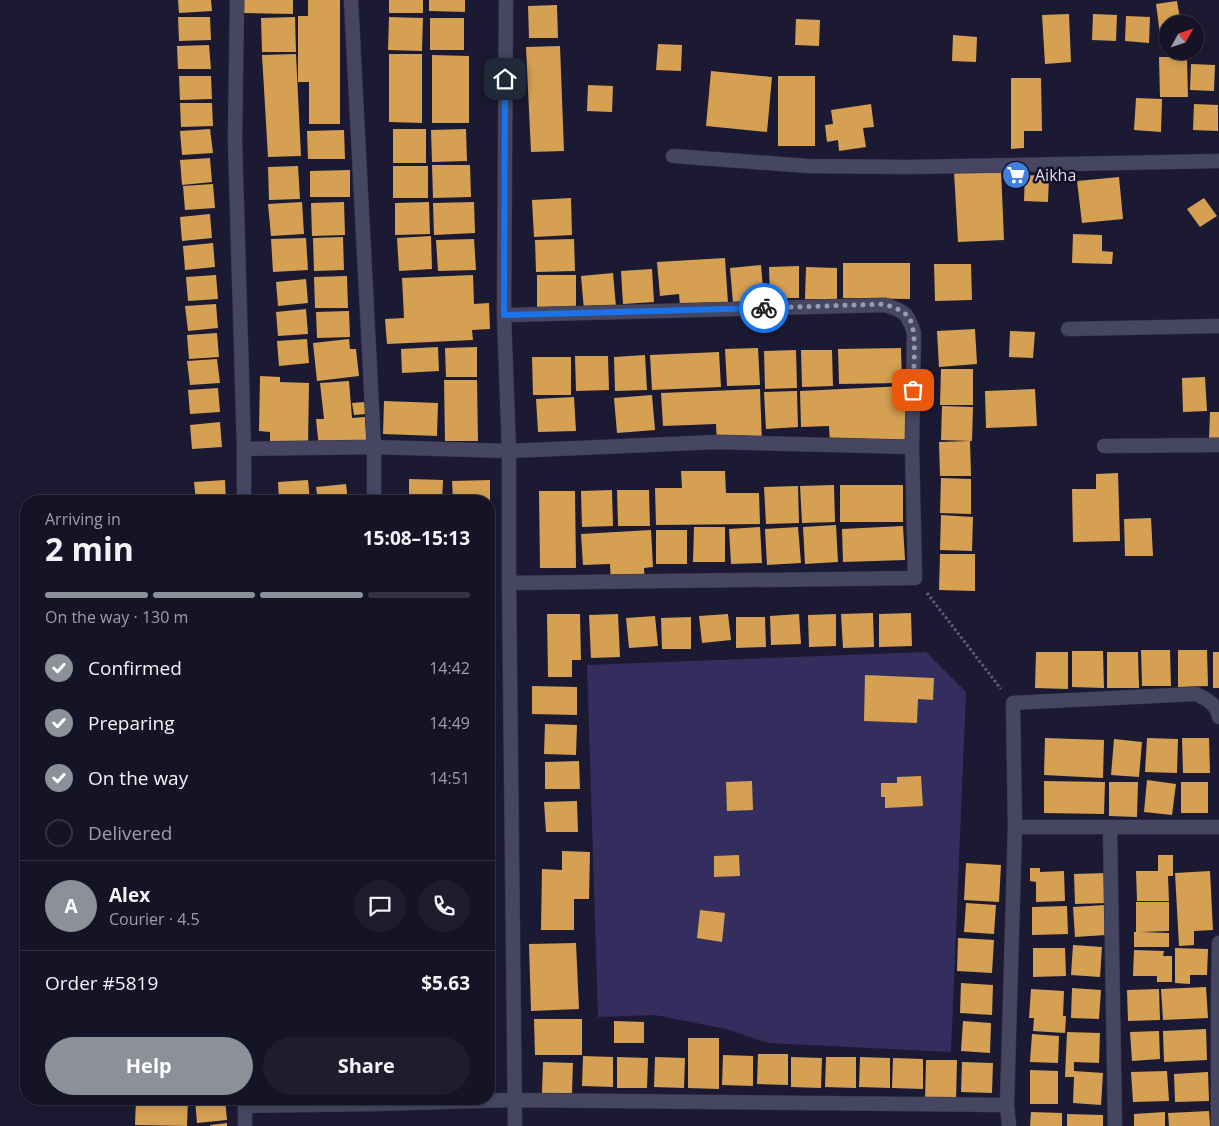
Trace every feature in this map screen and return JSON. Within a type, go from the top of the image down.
[{"type":"street","points":[[237,0],[235,141],[244,495]]},
{"type":"street","points":[[351,0],[374,447],[374,495]]},
{"type":"street","points":[[506,0],[504,315],[509,451],[515,1126]]},
{"type":"street","points":[[673,156],[808,166],[908,167],[1219,161]]},
{"type":"street","points":[[504,315],[885,304],[900,310],[910,319],[914,334],[912,446],[915,578],[509,583]]},
{"type":"street","points":[[1068,328],[1219,326]]},
{"type":"street","points":[[244,449],[374,447],[509,451],[717,442],[912,446]]},
{"type":"street","points":[[1104,446],[1219,446]]},
{"type":"street","points":[[1009,1126],[1007,1105],[1015,827],[1013,703],[1196,694],[1208,700],[1218,712],[1219,717]]},
{"type":"street","points":[[1015,827],[1219,827]]},
{"type":"street","points":[[1110,827],[1115,1126]]},
{"type":"street","points":[[1218,1126],[1219,943]]},
{"type":"street","points":[[495,1100],[1007,1105]]},
{"type":"street","points":[[245,1105],[245,1126]]},
{"type":"path","points":[[915,578],[1013,703]]},
{"type":"shaded area","points":[[926,652],[966,692],[951,1052],[768,1043],[726,1029],[655,1015],[598,1017],[587,665]]},
{"type":"building","points":[[178,0],[211,0],[212,11],[179,13]]},
{"type":"building","points":[[243,0],[293,0],[293,14],[243,13]]},
{"type":"building","points":[[308,0],[340,0],[340,124],[309,124],[309,82],[298,82],[298,16],[308,16]]},
{"type":"building","points":[[389,0],[423,0],[423,13],[389,13]]},
{"type":"building","points":[[429,0],[465,0],[465,12],[429,11]]},
{"type":"building","points":[[1177,1],[1179,15],[1159,15],[1159,26],[1156,4]]},
{"type":"building","points":[[557,5],[558,38],[529,38],[528,6]]},
{"type":"building","points":[[1069,14],[1071,62],[1045,64],[1042,15]]},
{"type":"building","points":[[1093,14],[1117,15],[1116,41],[1092,40]]},
{"type":"building","points":[[1126,16],[1150,17],[1149,43],[1125,41]]},
{"type":"building","points":[[178,17],[210,17],[211,40],[179,41]]},
{"type":"building","points":[[295,17],[296,52],[262,52],[261,18]]},
{"type":"building","points":[[389,17],[423,18],[422,51],[388,50]]},
{"type":"building","points":[[430,18],[464,18],[464,50],[430,50]]},
{"type":"building","points":[[796,19],[820,20],[819,46],[795,45]]},
{"type":"building","points":[[953,35],[977,37],[976,62],[952,61]]},
{"type":"building","points":[[658,44],[682,45],[681,71],[656,70]]},
{"type":"building","points":[[209,45],[211,69],[178,69],[177,46]]},
{"type":"building","points":[[560,46],[564,151],[531,152],[526,47]]},
{"type":"building","points":[[296,54],[301,156],[268,157],[262,55]]},
{"type":"building","points":[[389,54],[422,54],[422,123],[389,122]]},
{"type":"building","points":[[432,55],[469,56],[469,123],[432,123]]},
{"type":"building","points":[[1159,60],[1187,60],[1188,97],[1160,97]]},
{"type":"building","points":[[1191,64],[1215,65],[1214,91],[1190,90]]},
{"type":"building","points":[[711,71],[772,77],[767,132],[706,126]]},
{"type":"building","points":[[179,76],[211,76],[212,99],[180,100]]},
{"type":"building","points":[[778,76],[815,76],[815,146],[778,146]]},
{"type":"building","points":[[1011,78],[1041,78],[1042,131],[1024,131],[1024,148],[1011,149]]},
{"type":"building","points":[[588,85],[613,86],[612,112],[587,111]]},
{"type":"building","points":[[1136,98],[1162,99],[1161,132],[1134,130]]},
{"type":"building","points":[[180,103],[212,103],[213,126],[181,127]]},
{"type":"building","points":[[871,104],[874,127],[863,128],[866,147],[839,151],[838,140],[827,142],[825,125],[833,124],[831,110]]},
{"type":"building","points":[[1194,104],[1218,105],[1218,131],[1193,130]]},
{"type":"building","points":[[210,129],[213,153],[182,155],[180,131]]},
{"type":"building","points":[[393,129],[426,129],[426,163],[393,163]]},
{"type":"building","points":[[466,129],[467,161],[432,162],[431,130]]},
{"type":"building","points":[[344,130],[345,159],[308,159],[307,131]]},
{"type":"building","points":[[210,158],[212,182],[182,185],[180,160]]},
{"type":"building","points":[[432,165],[470,165],[471,197],[433,198]]},
{"type":"building","points":[[298,166],[300,199],[269,200],[268,167]]},
{"type":"building","points":[[393,166],[428,166],[428,198],[393,198]]},
{"type":"building","points":[[350,170],[350,197],[310,197],[310,171]]},
{"type":"building","points":[[1001,170],[1004,240],[958,242],[954,172]]},
{"type":"building","points":[[1025,175],[1049,176],[1048,202],[1024,201]]},
{"type":"building","points":[[1119,177],[1123,219],[1082,223],[1077,181]]},
{"type":"building","points":[[213,184],[215,208],[185,210],[183,186]]},
{"type":"building","points":[[571,198],[572,235],[534,237],[532,200]]},
{"type":"building","points":[[1204,198],[1217,216],[1200,227],[1187,209]]},
{"type":"building","points":[[302,202],[304,234],[271,236],[268,204]]},
{"type":"building","points":[[344,202],[345,235],[312,236],[311,203]]},
{"type":"building","points":[[429,202],[430,234],[395,235],[395,203]]},
{"type":"building","points":[[474,202],[475,233],[434,235],[433,203]]},
{"type":"building","points":[[210,214],[212,238],[182,241],[180,217]]},
{"type":"building","points":[[1073,234],[1102,235],[1102,251],[1113,252],[1112,264],[1072,263]]},
{"type":"building","points":[[431,236],[432,269],[399,271],[397,238]]},
{"type":"building","points":[[343,237],[344,270],[314,271],[313,238]]},
{"type":"building","points":[[306,238],[308,270],[273,272],[271,239]]},
{"type":"building","points":[[474,239],[476,270],[438,271],[436,240]]},
{"type":"building","points":[[574,239],[575,271],[536,272],[535,240]]},
{"type":"building","points":[[213,243],[215,267],[185,270],[183,246]]},
{"type":"building","points":[[725,258],[728,303],[680,306],[679,294],[660,296],[657,262]]},
{"type":"building","points":[[843,263],[910,263],[910,299],[843,298]]},
{"type":"building","points":[[934,264],[971,264],[972,300],[935,301]]},
{"type":"building","points":[[761,265],[764,300],[733,303],[730,268]]},
{"type":"building","points":[[799,266],[799,298],[770,298],[769,267]]},
{"type":"building","points":[[806,267],[837,268],[837,300],[805,299]]},
{"type":"building","points":[[652,269],[654,302],[623,304],[621,271]]},
{"type":"building","points":[[613,273],[616,307],[584,310],[581,276]]},
{"type":"building","points":[[216,275],[218,299],[188,301],[186,277]]},
{"type":"building","points":[[473,275],[474,304],[489,303],[490,329],[472,330],[473,340],[387,344],[385,319],[404,318],[402,278]]},
{"type":"building","points":[[537,275],[576,275],[576,314],[537,313]]},
{"type":"building","points":[[347,276],[348,308],[315,308],[314,277]]},
{"type":"building","points":[[306,279],[308,303],[278,306],[276,282]]},
{"type":"building","points":[[216,304],[218,328],[188,331],[185,306]]},
{"type":"building","points":[[306,309],[308,334],[278,336],[276,312]]},
{"type":"building","points":[[349,311],[350,337],[317,338],[316,312]]},
{"type":"building","points":[[975,329],[977,364],[939,367],[937,331]]},
{"type":"building","points":[[1010,331],[1035,332],[1033,358],[1009,357]]},
{"type":"building","points":[[217,333],[219,357],[189,359],[187,335]]},
{"type":"building","points":[[307,339],[309,363],[279,366],[277,341]]},
{"type":"building","points":[[349,339],[350,349],[356,349],[359,376],[317,381],[313,343]]},
{"type":"building","points":[[438,347],[439,371],[402,373],[401,349]]},
{"type":"building","points":[[477,347],[477,377],[446,377],[445,348]]},
{"type":"building","points":[[758,348],[760,385],[727,386],[725,349]]},
{"type":"building","points":[[901,348],[902,383],[839,384],[838,349]]},
{"type":"building","points":[[796,350],[797,388],[765,389],[764,351]]},
{"type":"building","points":[[801,350],[832,350],[833,386],[802,387]]},
{"type":"building","points":[[719,352],[721,387],[652,390],[650,355]]},
{"type":"building","points":[[645,355],[647,390],[615,391],[614,357]]},
{"type":"building","points":[[575,356],[608,356],[609,390],[576,391]]},
{"type":"building","points":[[532,357],[571,357],[571,395],[533,395]]},
{"type":"building","points":[[217,359],[220,383],[190,385],[187,361]]},
{"type":"building","points":[[941,369],[973,369],[973,405],[940,405]]},
{"type":"building","points":[[260,376],[280,377],[280,382],[309,383],[308,447],[270,446],[270,432],[259,431]]},
{"type":"building","points":[[1205,377],[1207,411],[1183,412],[1182,378]]},
{"type":"building","points":[[444,380],[477,380],[478,441],[445,441]]},
{"type":"building","points":[[349,381],[352,418],[365,417],[367,444],[319,448],[316,419],[324,419],[320,383]]},
{"type":"building","points":[[905,386],[908,440],[830,444],[829,426],[801,427],[800,391]]},
{"type":"building","points":[[218,388],[220,412],[190,414],[188,390]]},
{"type":"building","points":[[760,389],[762,444],[717,445],[716,424],[663,426],[661,393]]},
{"type":"building","points":[[1035,389],[1037,426],[986,428],[985,391]]},
{"type":"building","points":[[797,391],[798,427],[766,429],[764,392]]},
{"type":"building","points":[[652,395],[655,430],[617,433],[614,398]]},
{"type":"building","points":[[574,397],[576,431],[538,432],[536,399]]},
{"type":"building","points":[[384,401],[438,403],[437,436],[383,434]]},
{"type":"building","points":[[365,402],[366,414],[354,415],[352,403]]},
{"type":"building","points":[[942,406],[973,407],[972,441],[941,440]]},
{"type":"building","points":[[1210,412],[1219,412],[1219,440],[1209,439]]},
{"type":"building","points":[[220,422],[222,447],[192,449],[190,425]]},
{"type":"building","points":[[970,441],[971,476],[940,476],[939,442]]},
{"type":"building","points":[[681,471],[725,471],[726,493],[759,493],[760,524],[656,525],[655,488],[682,488]]},
{"type":"building","points":[[1118,473],[1120,541],[1073,542],[1072,489],[1096,489],[1096,474]]},
{"type":"building","points":[[941,478],[971,479],[971,514],[940,513]]},
{"type":"building","points":[[409,479],[443,480],[442,495],[409,495]]},
{"type":"building","points":[[225,480],[226,495],[195,495],[194,482]]},
{"type":"building","points":[[308,480],[309,495],[279,495],[278,482]]},
{"type":"building","points":[[490,480],[490,495],[453,495],[452,481]]},
{"type":"building","points":[[346,484],[347,495],[317,495],[316,487]]},
{"type":"building","points":[[834,485],[835,522],[802,523],[800,486]]},
{"type":"building","points":[[840,485],[903,485],[903,522],[840,522]]},
{"type":"building","points":[[798,486],[799,523],[766,524],[764,487]]},
{"type":"building","points":[[612,490],[613,526],[582,527],[581,491]]},
{"type":"building","points":[[617,490],[649,490],[650,526],[618,526]]},
{"type":"building","points":[[539,491],[575,491],[576,568],[540,568]]},
{"type":"building","points":[[941,515],[973,517],[972,551],[940,550]]},
{"type":"building","points":[[1151,518],[1153,556],[1125,556],[1124,519]]},
{"type":"building","points":[[836,525],[838,562],[805,564],[803,527]]},
{"type":"building","points":[[903,526],[905,560],[843,562],[842,529]]},
{"type":"building","points":[[694,527],[725,527],[725,562],[693,562]]},
{"type":"building","points":[[760,527],[762,563],[731,564],[729,529]]},
{"type":"building","points":[[798,527],[801,563],[767,565],[765,529]]},
{"type":"building","points":[[651,530],[653,567],[644,568],[645,583],[611,585],[610,564],[583,565],[581,534]]},
{"type":"building","points":[[656,530],[687,530],[687,564],[656,564]]},
{"type":"building","points":[[940,554],[975,554],[975,591],[939,590]]},
{"type":"building","points":[[873,613],[874,647],[843,648],[841,614]]},
{"type":"building","points":[[911,613],[912,646],[879,647],[879,614]]},
{"type":"building","points":[[547,614],[580,614],[581,660],[572,660],[572,677],[548,677]]},
{"type":"building","points":[[618,614],[620,657],[591,658],[589,615]]},
{"type":"building","points":[[728,614],[731,640],[702,643],[699,616]]},
{"type":"building","points":[[799,614],[801,644],[771,645],[770,616]]},
{"type":"building","points":[[836,614],[836,646],[809,647],[808,615]]},
{"type":"building","points":[[655,616],[658,646],[629,648],[626,618]]},
{"type":"building","points":[[691,617],[691,649],[662,649],[661,618]]},
{"type":"building","points":[[736,617],[765,617],[766,647],[736,648]]},
{"type":"building","points":[[1141,650],[1170,650],[1171,686],[1142,686]]},
{"type":"building","points":[[1178,650],[1207,650],[1208,686],[1178,687]]},
{"type":"building","points":[[1072,651],[1103,651],[1104,688],[1072,687]]},
{"type":"building","points":[[1036,652],[1068,652],[1068,689],[1035,688]]},
{"type":"building","points":[[1107,652],[1138,652],[1139,688],[1107,688]]},
{"type":"building","points":[[1213,652],[1219,652],[1219,688],[1213,688]]},
{"type":"building","points":[[865,675],[934,678],[933,700],[918,699],[917,723],[864,721]]},
{"type":"building","points":[[532,686],[577,687],[577,715],[532,714]]},
{"type":"building","points":[[545,724],[577,725],[576,755],[544,754]]},
{"type":"building","points":[[1045,738],[1104,740],[1103,778],[1044,775]]},
{"type":"building","points":[[1147,738],[1178,739],[1177,773],[1145,772]]},
{"type":"building","points":[[1182,738],[1209,738],[1210,773],[1183,773]]},
{"type":"building","points":[[1114,739],[1142,742],[1139,777],[1111,775]]},
{"type":"building","points":[[579,761],[580,789],[545,789],[545,762]]},
{"type":"building","points":[[921,776],[923,806],[885,808],[885,797],[881,797],[881,783],[897,783],[897,777]]},
{"type":"building","points":[[1147,780],[1176,784],[1172,815],[1144,812]]},
{"type":"building","points":[[752,781],[753,810],[727,811],[726,782]]},
{"type":"building","points":[[1044,781],[1105,782],[1104,814],[1044,813]]},
{"type":"building","points":[[1109,782],[1138,782],[1137,817],[1109,816]]},
{"type":"building","points":[[1181,782],[1208,782],[1208,813],[1181,813]]},
{"type":"building","points":[[577,801],[578,832],[546,832],[544,802]]},
{"type":"building","points":[[562,851],[590,852],[589,899],[574,899],[574,930],[541,930],[542,869],[562,870]]},
{"type":"building","points":[[739,855],[740,876],[714,877],[714,856]]},
{"type":"building","points":[[1158,855],[1173,855],[1173,876],[1168,876],[1169,901],[1137,901],[1136,871],[1158,871]]},
{"type":"building","points":[[966,863],[1001,865],[999,902],[964,900]]},
{"type":"building","points":[[1030,868],[1040,868],[1040,872],[1064,871],[1065,901],[1036,902],[1036,882],[1030,881]]},
{"type":"building","points":[[1210,871],[1213,930],[1194,931],[1194,945],[1179,946],[1175,873]]},
{"type":"building","points":[[1107,873],[1108,903],[1075,904],[1074,874]]},
{"type":"building","points":[[1136,902],[1169,902],[1169,931],[1140,932],[1169,933],[1169,947],[1134,947]]},
{"type":"building","points":[[966,903],[996,905],[994,934],[964,932]]},
{"type":"building","points":[[1105,905],[1106,935],[1075,937],[1073,907]]},
{"type":"building","points":[[1067,906],[1068,934],[1032,935],[1032,907]]},
{"type":"building","points":[[700,910],[725,913],[722,942],[697,938]]},
{"type":"building","points":[[958,938],[994,940],[992,973],[957,971]]},
{"type":"building","points":[[576,943],[579,1009],[531,1011],[529,944]]},
{"type":"building","points":[[1073,945],[1102,947],[1100,977],[1071,975]]},
{"type":"building","points":[[1033,948],[1065,948],[1066,976],[1033,977]]},
{"type":"building","points":[[1175,948],[1208,949],[1207,975],[1190,975],[1190,984],[1175,983]]},
{"type":"building","points":[[1134,950],[1164,951],[1163,956],[1172,956],[1172,982],[1157,982],[1157,976],[1133,976]]},
{"type":"building","points":[[961,983],[993,985],[992,1015],[960,1013]]},
{"type":"building","points":[[1206,987],[1208,1018],[1163,1020],[1161,989]]},
{"type":"building","points":[[1072,988],[1101,990],[1099,1019],[1071,1018]]},
{"type":"building","points":[[1031,989],[1064,991],[1063,1016],[1066,1016],[1065,1033],[1033,1031],[1034,1018],[1029,1018]]},
{"type":"building","points":[[1159,989],[1160,1020],[1128,1021],[1127,990]]},
{"type":"building","points":[[534,1019],[582,1019],[582,1055],[535,1055]]},
{"type":"building","points":[[614,1021],[644,1022],[644,1043],[614,1043]]},
{"type":"building","points":[[963,1021],[991,1023],[990,1053],[961,1051]]},
{"type":"building","points":[[1206,1029],[1207,1060],[1164,1062],[1163,1031]]},
{"type":"building","points":[[1159,1031],[1160,1059],[1132,1061],[1130,1032]]},
{"type":"building","points":[[1067,1032],[1100,1033],[1099,1063],[1074,1062],[1074,1071],[1103,1073],[1101,1105],[1073,1103],[1074,1077],[1065,1077]]},
{"type":"building","points":[[1032,1034],[1059,1036],[1058,1063],[1030,1062]]},
{"type":"building","points":[[688,1038],[719,1038],[719,1089],[688,1088]]},
{"type":"building","points":[[758,1054],[788,1054],[788,1085],[757,1084]]},
{"type":"building","points":[[723,1055],[753,1056],[753,1086],[722,1085]]},
{"type":"building","points":[[583,1056],[613,1057],[613,1087],[582,1086]]},
{"type":"building","points":[[617,1057],[648,1058],[647,1088],[617,1088]]},
{"type":"building","points":[[655,1057],[685,1058],[684,1088],[654,1087]]},
{"type":"building","points":[[791,1057],[822,1058],[821,1088],[791,1087]]},
{"type":"building","points":[[826,1057],[856,1057],[856,1088],[825,1087]]},
{"type":"building","points":[[860,1057],[890,1058],[890,1088],[859,1087]]},
{"type":"building","points":[[893,1058],[923,1059],[923,1089],[892,1088]]},
{"type":"building","points":[[926,1060],[957,1060],[956,1102],[925,1101]]},
{"type":"building","points":[[543,1062],[573,1063],[572,1093],[542,1093]]},
{"type":"building","points":[[962,1062],[993,1063],[992,1093],[961,1092]]},
{"type":"building","points":[[1030,1070],[1058,1071],[1058,1104],[1030,1104]]},
{"type":"building","points":[[1167,1071],[1169,1101],[1133,1102],[1131,1072]]},
{"type":"building","points":[[1208,1072],[1209,1101],[1175,1102],[1174,1074]]},
{"type":"building","points":[[136,1105],[188,1105],[187,1126],[135,1125]]},
{"type":"building","points":[[196,1105],[226,1105],[227,1120],[197,1123]]},
{"type":"building","points":[[1209,1111],[1210,1126],[1169,1126],[1168,1113]]},
{"type":"building","points":[[1031,1112],[1062,1113],[1062,1126],[1030,1126]]},
{"type":"building","points":[[1165,1112],[1165,1126],[1134,1126],[1134,1114]]},
{"type":"building","points":[[1067,1114],[1103,1115],[1103,1126],[1067,1126]]},
{"type":"building","points":[[227,1123],[227,1126],[210,1126],[210,1125]]},
{"type":"way so far","points":[[764,308],[885,304],[900,310],[910,319],[914,334],[913,390]]},
{"type":"place","name":"Aikha","points":[[1016,175]]},
{"type":"route","points":[[505,79],[504,315],[764,308]]}]
